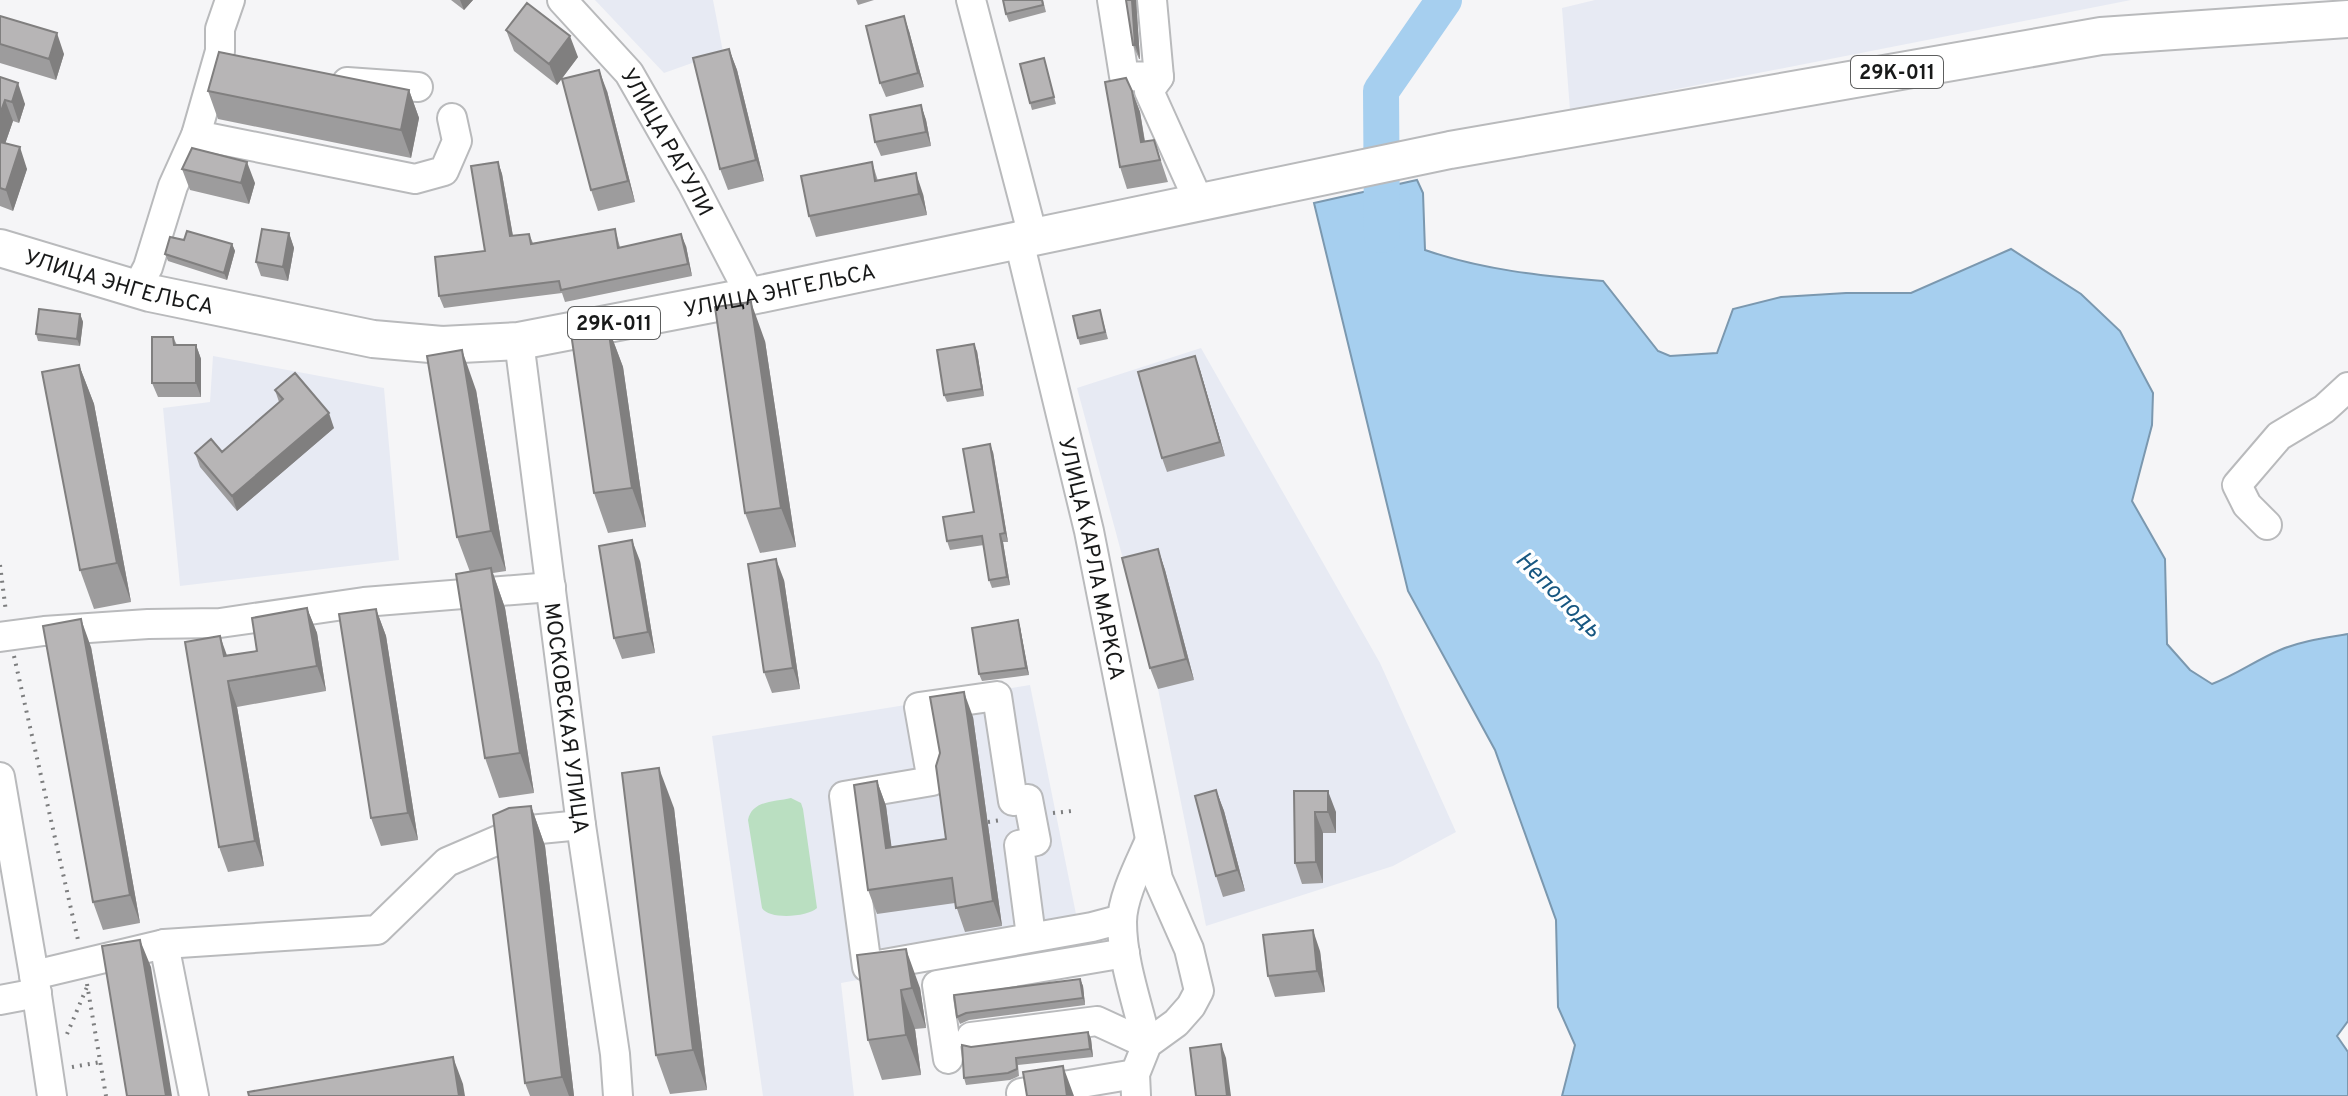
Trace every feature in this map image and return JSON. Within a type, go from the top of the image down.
[{"type":"main road","name":"УЛИЦА ЭНГЕЛЬСА","points":[[0,248],[204,305],[373,339],[442,345],[519,341],[737,299],[1450,150],[2101,36],[2348,19]]},
{"type":"street","points":[[137,288],[148,267],[173,186],[231,55],[220,29],[230,0]]},
{"type":"street","name":"УЛИЦА РАГУЛИ","points":[[562,0],[629,73],[692,183],[746,287],[737,299]]},
{"type":"street","name":"УЛИЦА КАРЛА МАРКСА","points":[[971,0],[1030,225],[1019,241],[1089,531],[1158,879],[1189,949],[1199,991],[1176,1023],[1147,1044]]},
{"type":"street","points":[[1112,0],[1124,76],[1159,77]]},
{"type":"street","points":[[1152,0],[1159,77],[1149,91],[1195,193],[1181,206]]},
{"type":"street","points":[[321,76],[349,82],[418,87]]},
{"type":"street","points":[[196,135],[415,179],[444,171],[457,141],[452,118]]},
{"type":"street","name":"МОСКОВСКАЯ УЛИЦА","points":[[519,341],[581,825],[615,1054],[618,1096]]},
{"type":"street","points":[[2267,525],[2247,505],[2237,485],[2279,436],[2324,409],[2348,387]]},
{"type":"street","points":[[5,636],[148,624],[220,623],[364,602],[551,587]]},
{"type":"street","points":[[1031,936],[1019,845],[1036,841],[1028,799],[1013,801],[997,696],[919,707],[932,781],[844,796],[867,967],[1122,919]]},
{"type":"street","points":[[0,777],[52,1096]]},
{"type":"street","points":[[0,1000],[36,984],[86,974],[164,944],[377,930],[447,862],[519,831],[581,825]]},
{"type":"street","points":[[1022,1096],[1021,1093],[1136,1085],[1147,1044],[1125,953],[1122,919],[1133,879],[1150,840]]},
{"type":"street","points":[[164,944],[194,1096]]},
{"type":"street","points":[[948,1059],[937,985],[1125,953]]},
{"type":"street","points":[[971,1037],[1097,1021],[1147,1044]]},
{"type":"path","points":[[0,565],[5,636],[86,974],[106,1096]]},
{"type":"path","points":[[65,1039],[86,974]]},
{"type":"path","points":[[69,1068],[101,1062]]},
{"type":"shaded area","points":[[595,0],[713,0],[723,52],[664,73]]},
{"type":"shaded area","points":[[1595,0],[2131,0],[1570,110],[1562,8]]},
{"type":"shaded area","points":[[1201,348],[1380,663],[1456,832],[1393,866],[1206,926],[1158,689],[1077,388]]},
{"type":"shaded area","points":[[213,356],[384,388],[399,560],[180,586],[163,408],[210,402]]},
{"type":"shaded area","points":[[1030,685],[1081,939],[841,983],[854,1096],[763,1096],[712,736]]},
{"type":"green space","points":[[791,798],[801,803],[803,809],[817,908],[806,913],[780,916],[762,908],[748,820],[750,813],[759,805]]},
{"type":"water","points":[[1417,180],[1423,193],[1425,250],[1491,267],[1603,281],[1658,351],[1670,356],[1717,353],[1733,309],[1781,297],[1911,293],[2011,249],[2081,294],[2120,331],[2153,393],[2152,425],[2132,501],[2165,559],[2167,644],[2190,670],[2212,684],[2288,647],[2348,634],[2348,1021],[2337,1036],[2348,1052],[2348,1096],[1562,1096],[1575,1045],[1558,1007],[1556,920],[1495,750],[1408,591],[1314,203]]},
{"type":"building","points":[[1003,0],[1042,0],[1043,5],[1006,14]]},
{"type":"building","points":[[1126,0],[1132,0],[1135,45],[1133,45]]},
{"type":"building","points":[[527,3],[570,36],[549,64],[506,30]]},
{"type":"building","points":[[0,16],[57,33],[49,59],[0,44]]},
{"type":"building","points":[[904,16],[918,73],[880,83],[866,26]]},
{"type":"building","points":[[729,49],[756,160],[720,169],[693,58]]},
{"type":"building","points":[[219,52],[409,90],[401,130],[208,91]]},
{"type":"building","points":[[1044,58],[1054,97],[1030,103],[1020,64]]},
{"type":"building","points":[[599,70],[628,181],[591,190],[562,79]]},
{"type":"building","points":[[0,77],[18,83],[12,102],[5,100],[0,114]]},
{"type":"building","points":[[1126,78],[1132,91],[1141,142],[1154,140],[1160,160],[1120,167],[1105,82]]},
{"type":"building","points":[[921,105],[926,132],[875,142],[870,115]]},
{"type":"building","points":[[0,142],[20,147],[6,190],[0,188]]},
{"type":"building","points":[[192,148],[247,162],[241,183],[182,169]]},
{"type":"building","points":[[498,162],[510,236],[529,234],[531,244],[615,229],[618,248],[681,234],[688,264],[561,290],[559,281],[439,296],[435,257],[485,251],[471,166]]},
{"type":"building","points":[[872,162],[875,181],[916,173],[919,194],[809,216],[801,176]]},
{"type":"building","points":[[262,229],[289,233],[283,267],[256,262]]},
{"type":"building","points":[[187,231],[232,244],[224,273],[165,254],[170,237],[184,240]]},
{"type":"building","points":[[751,302],[781,508],[745,513],[715,307]]},
{"type":"building","points":[[39,309],[80,314],[77,339],[36,334]]},
{"type":"building","points":[[1100,310],[1105,332],[1078,338],[1073,316]]},
{"type":"building","points":[[608,327],[632,488],[594,493],[571,333]]},
{"type":"building","points":[[152,337],[173,337],[174,345],[196,345],[196,383],[152,383]]},
{"type":"building","points":[[974,344],[982,389],[944,395],[937,350]]},
{"type":"building","points":[[462,350],[491,531],[457,537],[427,356]]},
{"type":"building","points":[[1195,356],[1220,442],[1162,458],[1138,372]]},
{"type":"building","points":[[79,365],[117,563],[80,570],[42,372]]},
{"type":"building","points":[[295,373],[329,413],[232,496],[195,453],[211,439],[222,452],[283,399],[275,390]]},
{"type":"building","points":[[990,444],[1005,533],[1000,534],[1007,577],[989,580],[982,536],[947,541],[943,517],[974,512],[963,449]]},
{"type":"building","points":[[632,540],[648,632],[614,638],[599,546]]},
{"type":"building","points":[[1158,549],[1186,659],[1150,668],[1122,558]]},
{"type":"building","points":[[776,559],[793,668],[764,672],[748,564]]},
{"type":"building","points":[[491,568],[520,753],[485,758],[456,574]]},
{"type":"building","points":[[307,608],[317,666],[228,681],[255,841],[219,847],[185,642],[220,636],[224,656],[257,651],[252,618]]},
{"type":"building","points":[[376,609],[408,813],[371,818],[339,614]]},
{"type":"building","points":[[81,619],[130,895],[93,902],[43,626]]},
{"type":"building","points":[[1018,620],[1026,668],[979,674],[972,628]]},
{"type":"building","points":[[964,692],[993,901],[956,908],[952,878],[868,890],[854,785],[877,781],[886,848],[946,839],[936,766],[940,753],[930,697]]},
{"type":"building","points":[[659,768],[693,1050],[656,1055],[622,773]]},
{"type":"building","points":[[1216,790],[1237,870],[1216,876],[1195,796]]},
{"type":"building","points":[[1294,791],[1328,791],[1328,812],[1315,812],[1316,862],[1295,863]]},
{"type":"building","points":[[531,806],[562,1077],[525,1083],[493,815],[509,808]]},
{"type":"building","points":[[1313,930],[1317,971],[1268,976],[1263,935]]},
{"type":"building","points":[[140,940],[166,1096],[127,1096],[102,946]]},
{"type":"building","points":[[906,949],[912,988],[901,990],[906,1035],[868,1040],[857,955]]},
{"type":"building","points":[[1080,979],[1083,998],[966,1013],[957,1017],[954,995]]},
{"type":"building","points":[[1088,1032],[1090,1049],[1016,1058],[1017,1069],[1008,1073],[964,1078],[962,1045],[971,1047]]},
{"type":"building","points":[[1221,1044],[1227,1096],[1196,1096],[1190,1048]]},
{"type":"building","points":[[453,1057],[459,1096],[249,1096],[248,1092]]},
{"type":"building","points":[[1063,1066],[1067,1096],[1027,1096],[1023,1072]]},
{"type":"waterway","name":"Неполодь","points":[[1382,235],[1381,91],[1444,0]]}]
